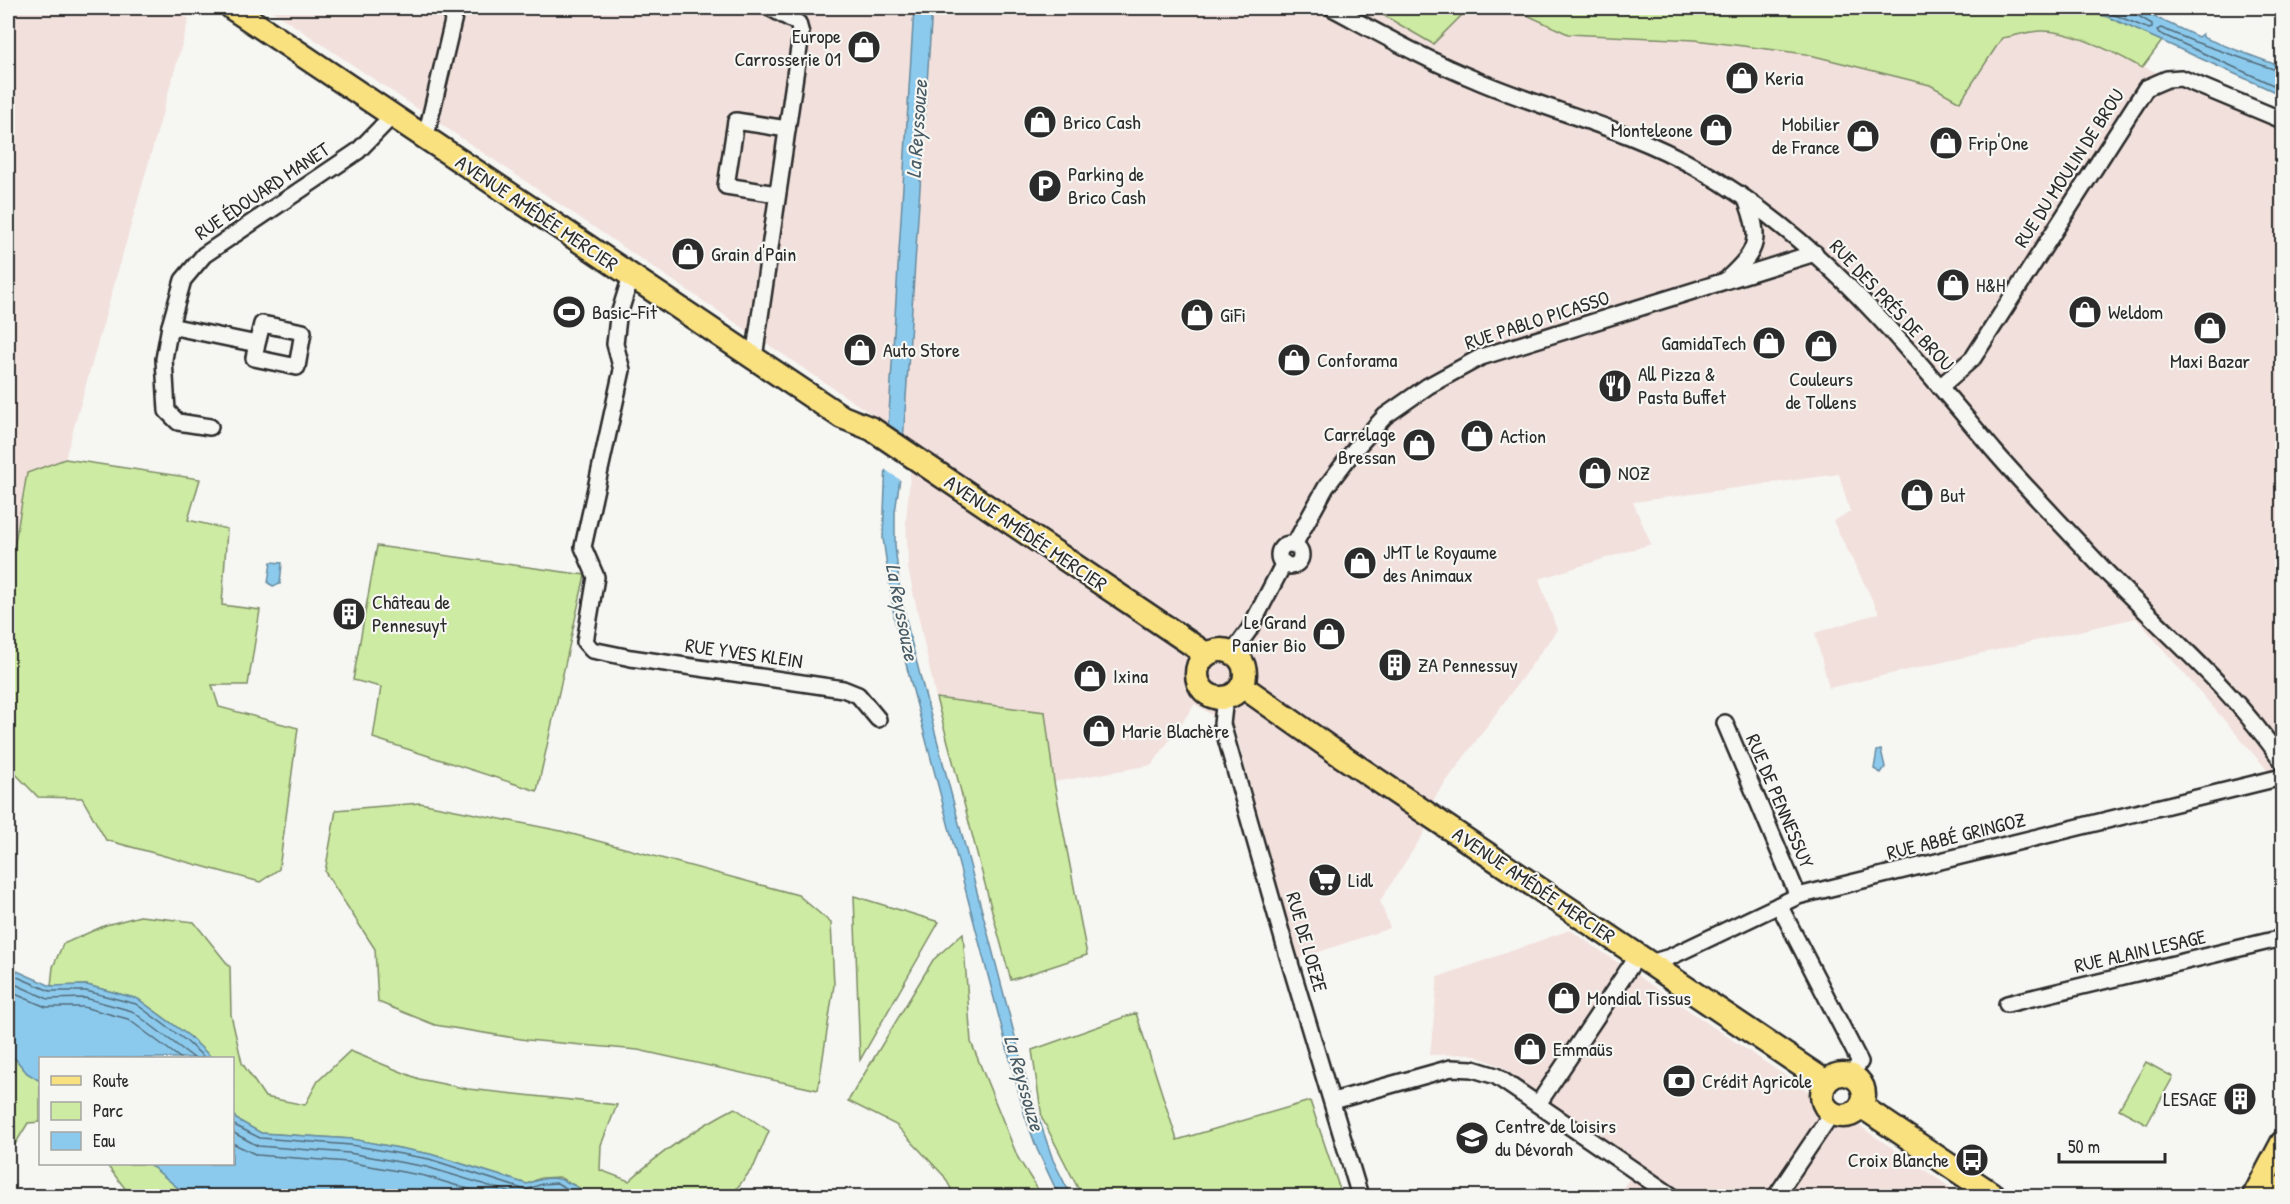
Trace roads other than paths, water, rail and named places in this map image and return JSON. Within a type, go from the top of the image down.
[{"type":"main road","name":"AVENUE AMÉDÉE MERCIER","points":[[232,8],[394,114],[490,182],[842,417],[865,441],[896,454],[1202,660]]},
{"type":"main road","points":[[1219,649],[1233,652],[1243,664],[1245,678],[1233,692],[1209,695],[1198,683],[1202,660],[1219,649]]},
{"type":"main road","name":"AVENUE AMÉDÉE MERCIER","points":[[1233,692],[1340,755],[1826,1082]]},
{"type":"main road","points":[[1837,1075],[1850,1076],[1856,1078],[1863,1088],[1861,1106],[1857,1111],[1845,1116],[1832,1113],[1823,1103],[1823,1089],[1826,1082],[1837,1075]]},
{"type":"main road","points":[[1861,1106],[1995,1197]]},
{"type":"main road","points":[[2254,1197],[2283,1143]]},
{"type":"main road","points":[[2278,1197],[2283,1187]]},
{"type":"street","points":[[426,136],[456,8]]},
{"type":"street","points":[[754,358],[800,28],[798,23],[770,8]]},
{"type":"street","name":"RUE DES PRÉS DE BROU","points":[[1332,8],[1406,48],[1476,80],[1640,140],[1695,167],[1746,200],[1815,253],[1852,288],[1999,456],[2127,595],[2229,695],[2269,741],[2283,761]]},
{"type":"street","name":"RUE DU MOULIN DE BROU","points":[[1940,387],[1973,358],[2146,88],[2167,79],[2181,78],[2283,120]]},
{"type":"street","name":"RUE ÉDOUARD MANET","points":[[210,427],[178,422],[167,411],[164,359],[170,326],[183,280],[204,255],[358,151],[394,114]]},
{"type":"street","points":[[777,194],[726,186],[736,121],[787,129]]},
{"type":"street","name":"RUE PABLO PICASSO","points":[[1726,281],[1746,261],[1754,245],[1756,225],[1746,200]]},
{"type":"street","name":"RUE PABLO PICASSO","points":[[1233,652],[1249,630],[1284,563],[1291,565],[1299,560],[1299,549],[1294,545],[1326,487],[1355,449],[1385,416],[1428,386],[1480,357],[1815,253]]},
{"type":"street","name":"RUE YVES KLEIN","points":[[631,276],[618,318],[615,344],[622,370],[583,547],[596,578],[585,642],[592,650],[843,689],[858,695],[878,719]]},
{"type":"street","points":[[170,326],[257,344]]},
{"type":"street","name":"RUE DE LOEZE","points":[[1233,692],[1222,724],[1360,1197]]},
{"type":"street","name":"RUE DE PENNESSUY","points":[[1725,723],[1797,896]]},
{"type":"street","name":"RUE ABBÉ GRINGOZ","points":[[1644,959],[1670,957],[1797,896],[2283,777]]},
{"type":"street","points":[[1779,904],[1860,1062],[1850,1076]]},
{"type":"street","name":"RUE ALAIN LESAGE","points":[[2007,1004],[2283,938]]},
{"type":"street","points":[[1538,1104],[1644,959]]},
{"type":"street","points":[[1333,1101],[1451,1068],[1473,1069],[1496,1076],[1672,1197]]},
{"type":"street","points":[[1776,1197],[1832,1113]]},
{"type":"water","name":"La Reyssouze","points":[[914,8],[932,8],[901,472],[895,512],[895,545],[900,592],[1029,1090],[1053,1160],[1071,1196],[1059,1196],[1037,1149],[1025,1116],[895,622],[883,538]]},
{"type":"water","points":[[1938,8],[1992,8],[1959,12]]},
{"type":"water","points":[[2077,8],[2135,8],[2198,37],[2202,34],[2204,38],[2282,67],[2282,95],[2108,17]]},
{"type":"water","points":[[271,562],[282,563],[280,584],[273,586],[268,583]]},
{"type":"water","points":[[1881,750],[1885,767],[1881,773],[1874,769],[1877,751]]},
{"type":"water","points":[[8,967],[51,986],[87,985],[138,999],[189,1036],[211,1057],[39,1057],[39,1080],[27,1073],[8,1050]]},
{"type":"water","points":[[234,1116],[261,1133],[352,1139],[430,1154],[527,1184],[555,1178],[594,1196],[188,1196],[150,1165],[234,1165]]},
{"type":"place","name":"Europe Carrosserie 01","points":[[864,47]]},
{"type":"place","name":"Keria","points":[[1742,78]]},
{"type":"place","name":"Brico Cash","points":[[1040,122]]},
{"type":"place","name":"Monteleone","points":[[1716,130]]},
{"type":"place","name":"Mobilier de France","points":[[1863,136]]},
{"type":"place","name":"Frip'One","points":[[1946,143]]},
{"type":"place","name":"Parking de Brico Cash","points":[[1045,186]]},
{"type":"place","name":"Grain d'Pain","points":[[688,254]]},
{"type":"place","name":"H&H","points":[[1953,285]]},
{"type":"place","name":"Basic-Fit","points":[[569,312]]},
{"type":"place","name":"Weldom","points":[[2085,312]]},
{"type":"place","name":"GiFi","points":[[1197,315]]},
{"type":"place","name":"Maxi Bazar","points":[[2210,328]]},
{"type":"place","name":"GamidaTech","points":[[1769,343]]},
{"type":"place","name":"Couleurs de Tollens","points":[[1821,346]]},
{"type":"place","name":"Auto Store","points":[[860,350]]},
{"type":"place","name":"Conforama","points":[[1294,360]]},
{"type":"place","name":"All Pizza & Pasta Buffet","points":[[1615,386]]},
{"type":"place","name":"Action","points":[[1477,436]]},
{"type":"place","name":"Carrelage Bressan","points":[[1419,445]]},
{"type":"place","name":"NOZ","points":[[1595,473]]},
{"type":"place","name":"But","points":[[1917,495]]},
{"type":"place","name":"JMT le Royaume des Animaux","points":[[1360,563]]},
{"type":"place","name":"Château de Pennesuyt","points":[[349,614]]},
{"type":"place","name":"Le Grand Panier Bio","points":[[1329,634]]},
{"type":"place","name":"ZA Pennessuy","points":[[1395,665]]},
{"type":"place","name":"Ixina","points":[[1090,676]]},
{"type":"place","name":"Marie Blachère","points":[[1099,731]]},
{"type":"place","name":"Lidl","points":[[1325,880]]},
{"type":"place","name":"Mondial Tissus","points":[[1564,998]]},
{"type":"place","name":"Emmaüs","points":[[1530,1049]]},
{"type":"place","name":"Crédit Agricole","points":[[1679,1081]]},
{"type":"place","name":"LESAGE","points":[[2240,1099]]},
{"type":"place","name":"Centre de loisirs du Dévorah","points":[[1472,1138]]},
{"type":"place","name":"Croix Blanche","points":[[1972,1160]]}]
